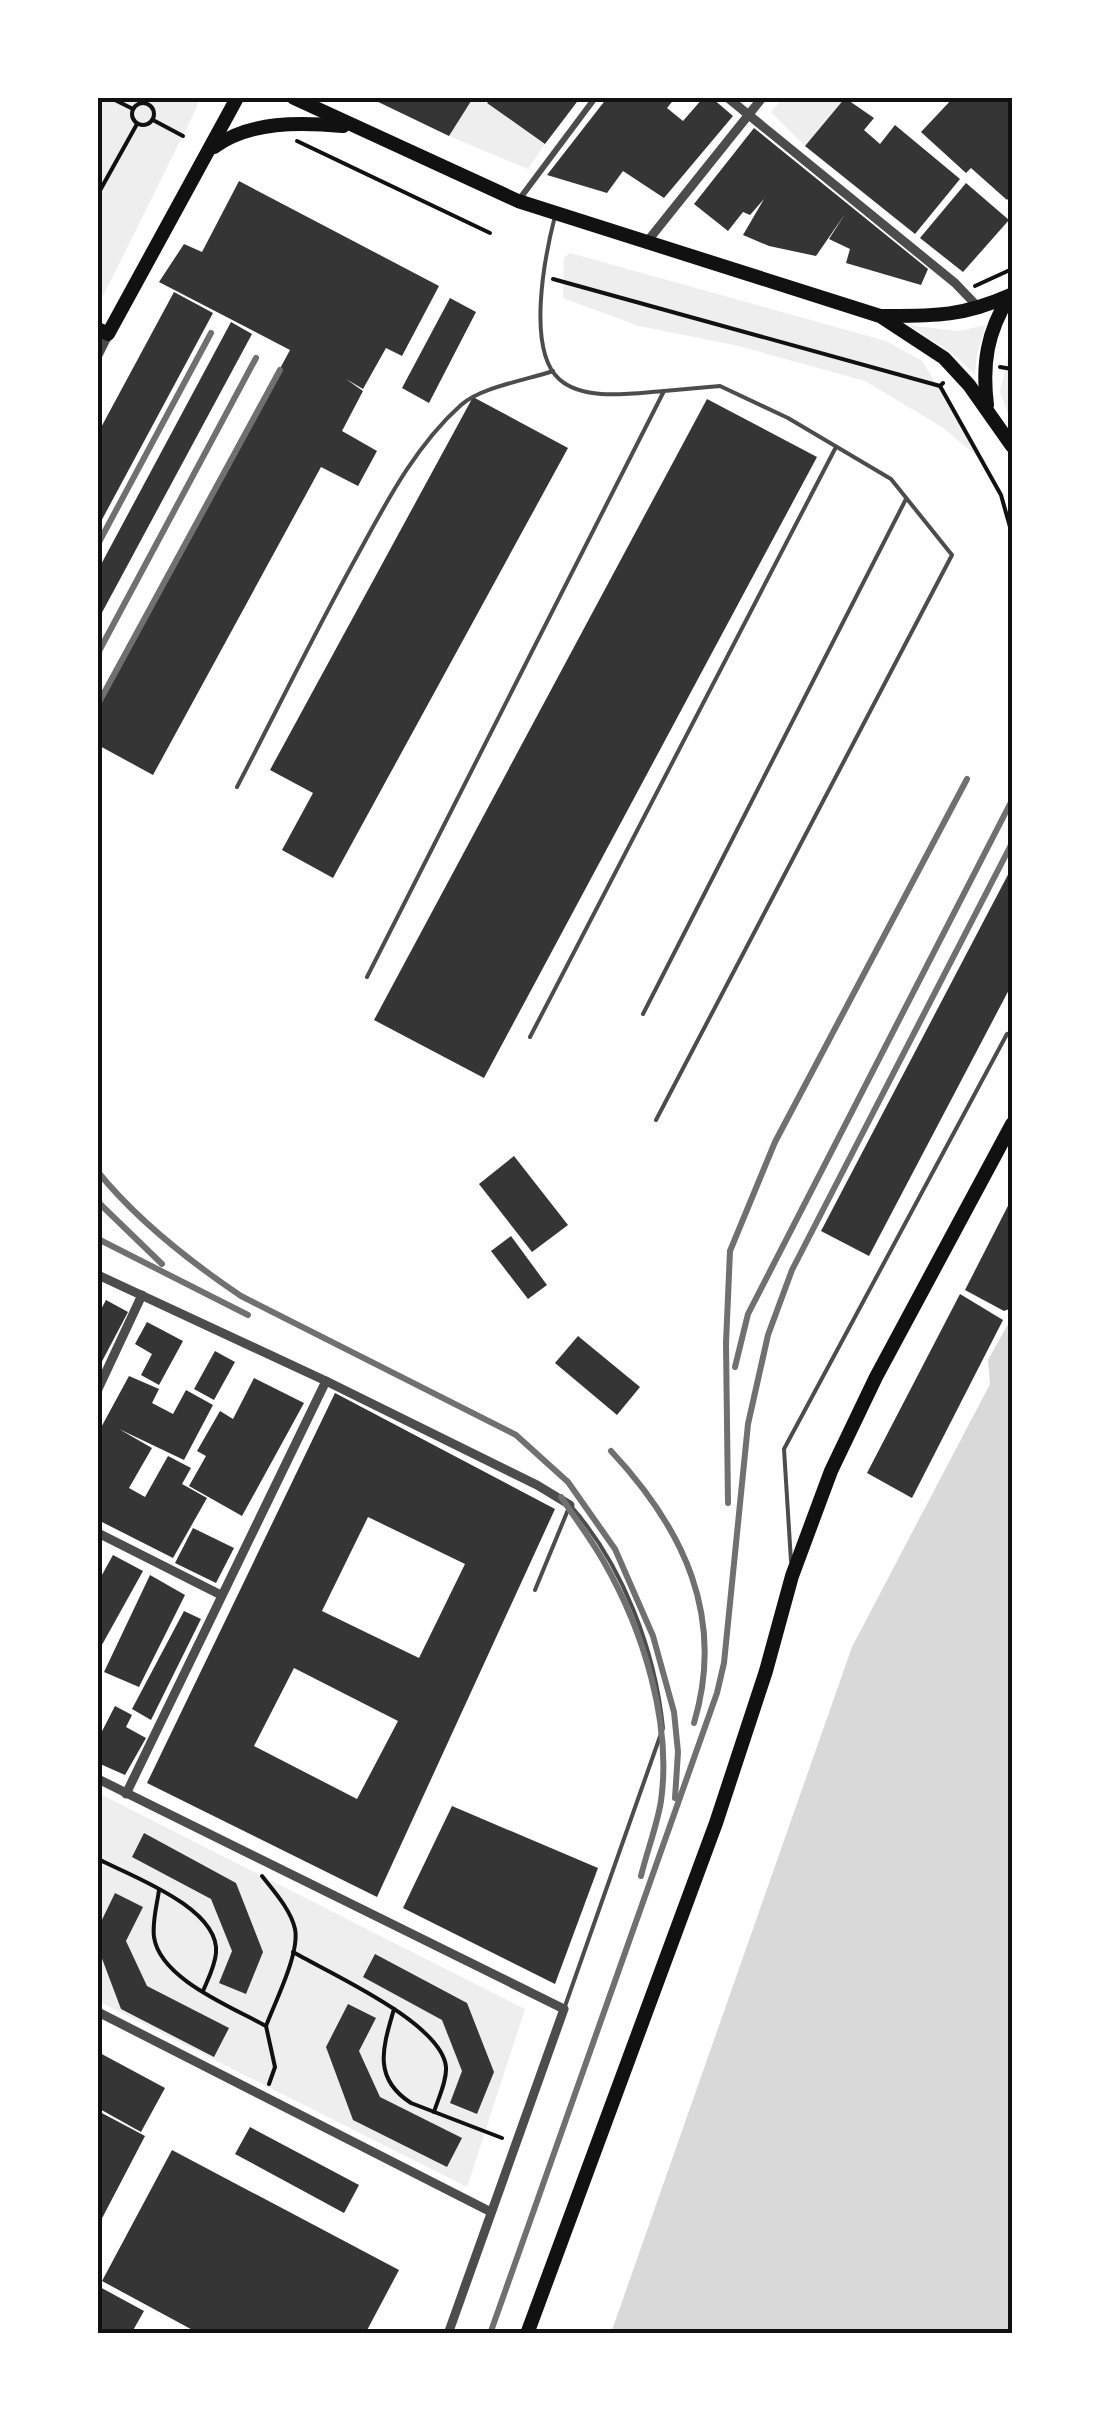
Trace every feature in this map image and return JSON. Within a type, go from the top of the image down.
[{"type":"main road","points":[[103,332],[238,98]]},
{"type":"main road","points":[[294,98],[518,201],[880,316],[925,344],[957,371],[1012,446]]},
{"type":"main road","points":[[210,150],[228,137],[288,124],[353,127]]},
{"type":"main road","points":[[880,316],[950,316],[1012,294]]},
{"type":"main road","points":[[987,411],[987,346],[993,323],[1012,294]]},
{"type":"main road","points":[[527,2334],[716,1823],[766,1671],[792,1576],[831,1471],[1012,1124]]},
{"type":"street","points":[[518,201],[594,98]]},
{"type":"street","points":[[728,98],[980,308]]},
{"type":"street","points":[[646,244],[762,98]]},
{"type":"street","points":[[98,354],[103,332]]},
{"type":"street","points":[[98,1275],[326,1381],[537,1484],[570,1505]]},
{"type":"street","points":[[98,1390],[142,1296]]},
{"type":"street","points":[[126,1794],[326,1381]]},
{"type":"street","points":[[98,1534],[221,1595]]},
{"type":"street","points":[[98,1779],[564,2009],[448,2334]]},
{"type":"street","points":[[98,2012],[491,2212]]},
{"type":"lane","points":[[556,214],[543,260],[544,358],[560,380],[598,393],[720,386],[788,418],[891,479],[952,556],[656,1120]]},
{"type":"lane","points":[[237,786],[349,570],[414,461],[472,397],[553,371]]},
{"type":"lane","points":[[367,977],[664,391]]},
{"type":"lane","points":[[530,1037],[836,447]]},
{"type":"lane","points":[[642,1014],[906,498]]},
{"type":"lane","points":[[792,1576],[784,1449],[1007,1034],[1012,1032]]},
{"type":"lane","points":[[534,1590],[570,1505],[593,1531],[644,1639],[658,1687],[662,1728],[564,2009]]},
{"type":"path","points":[[111,98],[133,109]]},
{"type":"path","points":[[138,104],[148,104],[154,113],[153,120],[144,126],[138,124],[132,116],[133,109],[138,104]]},
{"type":"path","points":[[153,120],[183,136]]},
{"type":"path","points":[[98,194],[138,124]]},
{"type":"path","points":[[288,136],[490,233]]},
{"type":"path","points":[[962,290],[1012,269]]},
{"type":"path","points":[[543,276],[940,386],[1001,495],[1012,534]]},
{"type":"path","points":[[940,386],[957,371]]},
{"type":"path","points":[[241,1849],[286,1909],[296,1930],[293,1952],[266,2026],[274,2066],[265,2097]]},
{"type":"path","points":[[98,1859],[160,1890],[200,1916],[217,1950],[203,1990]]},
{"type":"path","points":[[160,1890],[154,1938],[161,1958],[176,1974],[266,2026]]},
{"type":"path","points":[[293,1952],[394,2009],[432,2039],[446,2070],[434,2112]]},
{"type":"path","points":[[394,2009],[384,2042],[383,2063],[388,2081],[398,2095],[516,2143]]},
{"type":"shaded area","points":[[98,98],[198,98],[197,107],[98,301]]},
{"type":"shaded area","points":[[473,98],[487,103],[545,144],[528,169],[449,136]]},
{"type":"shaded area","points":[[783,98],[845,98],[805,146],[771,112]]},
{"type":"shaded area","points":[[570,253],[886,341],[922,361],[985,463],[942,427],[865,381],[739,346],[639,326],[563,298],[564,258]]},
{"type":"shaded area","points":[[908,325],[959,331],[986,325],[975,374],[951,352]]},
{"type":"shaded area","points":[[1012,340],[1012,424],[1000,392]]},
{"type":"shaded area","points":[[1012,1317],[1012,2333],[611,2333],[852,1647],[990,1384],[988,1360]]},
{"type":"shaded area","points":[[98,1793],[525,2009],[467,2187],[98,2001]]},
{"type":"building","points":[[370,98],[473,98],[449,136]]},
{"type":"building","points":[[491,98],[580,98],[545,144],[487,103]]},
{"type":"building","points":[[607,98],[675,98],[667,108],[683,121],[703,98],[712,98],[733,116],[664,198],[623,171],[607,193],[547,175]]},
{"type":"building","points":[[845,98],[874,118],[864,130],[880,144],[895,125],[960,179],[915,234],[805,146]]},
{"type":"building","points":[[953,98],[1012,98],[1012,194],[1007,200],[971,168],[966,173],[921,132]]},
{"type":"building","points":[[754,128],[928,269],[921,285],[846,263],[850,249],[829,239],[845,214],[816,256],[769,246],[743,235],[764,199],[750,215],[743,212],[728,231],[694,204]]},
{"type":"building","points":[[239,181],[439,286],[402,356],[386,348],[363,389],[346,379],[363,391],[342,431],[377,451],[358,486],[321,467],[153,775],[98,745],[98,705],[290,350],[159,282],[184,244],[202,252]]},
{"type":"building","points":[[966,183],[1009,220],[963,272],[920,238]]},
{"type":"building","points":[[174,292],[213,313],[98,527],[98,433]]},
{"type":"building","points":[[450,298],[476,312],[429,403],[402,388]]},
{"type":"building","points":[[231,322],[252,334],[98,620],[98,570]]},
{"type":"building","points":[[473,397],[568,448],[333,878],[282,850],[313,793],[270,770]]},
{"type":"building","points":[[707,399],[817,457],[484,1078],[374,1020]]},
{"type":"building","points":[[1012,867],[1012,984],[869,1256],[821,1231]]},
{"type":"building","points":[[514,1156],[568,1225],[532,1252],[479,1184]]},
{"type":"building","points":[[1012,1198],[1012,1308],[1004,1311],[965,1290]]},
{"type":"building","points":[[511,1236],[547,1285],[528,1299],[491,1251]]},
{"type":"building","points":[[960,1294],[1003,1320],[912,1498],[867,1473]]},
{"type":"building","points":[[106,1300],[128,1312],[98,1369],[98,1315]]},
{"type":"building","points":[[147,1322],[183,1341],[159,1385],[141,1375],[152,1354],[135,1344]]},
{"type":"building","points":[[578,1336],[640,1387],[617,1415],[555,1363]]},
{"type":"building","points":[[215,1351],[235,1362],[214,1400],[194,1389]]},
{"type":"building","points":[[129,1376],[159,1389],[152,1403],[173,1414],[186,1390],[213,1405],[184,1460],[119,1429],[152,1448],[129,1488],[145,1497],[168,1456],[191,1468],[182,1484],[207,1498],[173,1558],[98,1520],[98,1433]]},
{"type":"building","points":[[254,1378],[304,1403],[242,1516],[189,1486],[206,1456],[197,1451],[220,1411],[233,1419]]},
{"type":"building","points":[[335,1393],[555,1509],[377,1897],[147,1783]],"holes":[[[368,1517],[465,1564],[419,1658],[322,1611]],[[294,1668],[398,1721],[357,1799],[254,1746]]]},
{"type":"building","points":[[193,1528],[234,1548],[216,1583],[175,1563]]},
{"type":"building","points":[[113,1555],[143,1571],[98,1652],[98,1582]]},
{"type":"building","points":[[150,1575],[185,1595],[139,1687],[104,1672]]},
{"type":"building","points":[[184,1611],[201,1619],[151,1720],[132,1709]]},
{"type":"building","points":[[115,1706],[132,1715],[126,1727],[146,1738],[125,1775],[98,1763],[98,1739]]},
{"type":"building","points":[[452,1806],[598,1868],[555,1984],[403,1908]]},
{"type":"building","points":[[144,1833],[236,1883],[263,1952],[246,1994],[219,1983],[232,1951],[211,1899],[132,1857]]},
{"type":"building","points":[[115,1893],[143,1907],[126,1941],[147,1986],[229,2028],[214,2057],[121,2009],[98,1948],[98,1928]]},
{"type":"building","points":[[375,1954],[467,2003],[494,2072],[477,2114],[450,2103],[462,2071],[442,2020],[363,1977]]},
{"type":"building","points":[[348,2004],[376,2018],[359,2051],[380,2097],[462,2138],[447,2167],[353,2120],[326,2047]]},
{"type":"building","points":[[98,2052],[165,2088],[141,2132],[98,2108]]},
{"type":"building","points":[[98,2111],[145,2136],[98,2226]]},
{"type":"building","points":[[250,2127],[359,2185],[344,2213],[235,2154]]},
{"type":"building","points":[[172,2150],[399,2270],[365,2334],[200,2334],[102,2281]]},
{"type":"building","points":[[98,2286],[144,2311],[131,2334],[98,2334]]},
{"type":"railway","points":[[98,544],[211,333]]},
{"type":"railway","points":[[98,653],[256,358]]},
{"type":"railway","points":[[98,704],[280,370]]},
{"type":"railway","points":[[728,1503],[726,1343],[730,1251],[775,1142],[967,779]]},
{"type":"railway","points":[[735,1367],[748,1314],[1010,804]]},
{"type":"railway","points":[[490,2334],[717,1693],[724,1663],[748,1424],[768,1335],[792,1270],[1012,843]]},
{"type":"railway","points":[[98,1172],[165,1239],[241,1296],[516,1435],[568,1482],[615,1549],[653,1636],[674,1712],[678,1752],[675,1798]]},
{"type":"railway","points":[[98,1202],[162,1264]]},
{"type":"railway","points":[[98,1239],[248,1315]]},
{"type":"railway","points":[[611,1451],[659,1511],[691,1576],[701,1610],[705,1646],[703,1684],[694,1723]]},
{"type":"railway","points":[[561,1497],[599,1553],[631,1617],[658,1709],[661,1801],[641,1876]]}]
